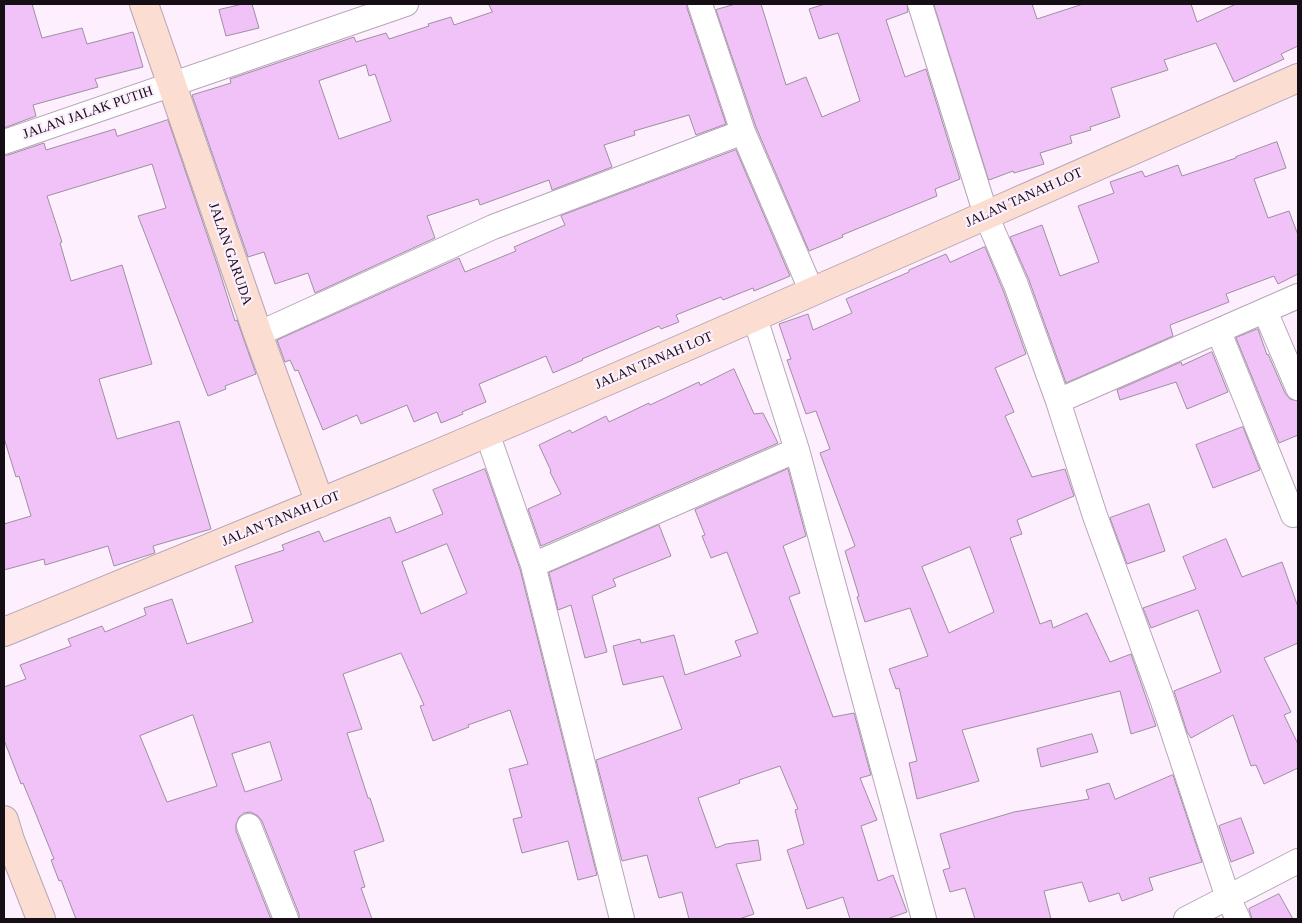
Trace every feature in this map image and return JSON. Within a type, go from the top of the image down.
[{"type":"main road","name":"JALAN GARUDA","points":[[144,4],[258,334],[320,503]]},
{"type":"main road","name":"JALAN TANAH LOT","points":[[4,632],[487,433],[755,318],[986,214],[1298,78]]},
{"type":"main road","points":[[6,834],[41,919]]},
{"type":"street","name":"JALAN JALAK PUTIH","points":[[4,142],[406,4]]},
{"type":"street","points":[[700,4],[744,132],[812,292]]},
{"type":"street","points":[[920,4],[986,214],[1016,285],[1058,401],[1095,516],[1162,698],[1228,898],[1238,919]]},
{"type":"street","points":[[258,334],[493,227],[744,132]]},
{"type":"street","points":[[1058,401],[1298,296]]},
{"type":"street","points":[[1265,311],[1298,388]]},
{"type":"street","points":[[755,318],[798,450],[924,919]]},
{"type":"street","points":[[1219,332],[1293,515]]},
{"type":"street","points":[[487,433],[533,565],[622,919]]},
{"type":"street","points":[[533,565],[798,450]]},
{"type":"street","points":[[250,826],[286,919]]},
{"type":"street","points":[[1186,919],[1298,861]]},
{"type":"building","points":[[4,4],[32,4],[42,38],[82,28],[87,44],[133,32],[143,67],[95,79],[98,87],[33,105],[36,116],[4,128]]},
{"type":"building","points":[[243,4],[252,4],[259,28],[226,36],[219,10]]},
{"type":"building","points":[[489,4],[687,4],[726,124],[696,135],[689,115],[634,131],[635,135],[604,145],[612,167],[552,190],[549,180],[480,205],[478,199],[427,216],[435,238],[315,293],[308,273],[275,284],[264,252],[248,257],[192,95],[231,83],[230,79],[354,37],[356,42],[386,33],[389,39],[451,17],[454,25],[492,12]],"holes":[[[366,65],[369,76],[375,74],[391,121],[339,139],[319,81]]]},
{"type":"building","points":[[736,4],[761,4],[786,85],[806,77],[822,117],[860,101],[838,33],[819,39],[809,9],[825,4],[907,4],[908,12],[886,20],[905,77],[926,69],[960,179],[935,189],[937,196],[842,235],[843,237],[809,251],[756,127],[716,10]]},
{"type":"building","points":[[934,4],[1032,4],[1037,19],[1083,4],[1191,4],[1197,22],[1236,4],[1298,4],[1298,46],[1281,54],[1284,59],[1234,82],[1216,43],[1164,60],[1168,70],[1111,88],[1120,117],[1090,127],[1091,130],[1070,136],[1072,143],[1040,153],[1044,164],[1014,173],[1013,171],[989,180]]},
{"type":"building","points":[[168,120],[235,321],[237,320],[256,374],[225,386],[226,389],[208,396],[138,216],[166,208],[152,164],[47,196],[62,242],[60,243],[71,281],[122,265],[152,364],[99,379],[117,439],[179,421],[211,529],[153,546],[155,553],[114,566],[108,546],[45,565],[44,559],[4,570],[4,524],[31,516],[19,476],[16,477],[4,438],[4,155],[44,143],[46,150],[115,129],[117,136]]},
{"type":"building","points":[[1277,142],[1286,168],[1254,179],[1268,218],[1289,211],[1298,235],[1298,274],[1278,284],[1274,276],[1226,294],[1229,302],[1170,325],[1173,336],[1066,383],[1029,280],[1010,237],[1042,225],[1060,276],[1099,262],[1078,206],[1114,193],[1110,182],[1142,171],[1145,177],[1178,165],[1182,176]]},
{"type":"building","points":[[736,150],[790,276],[754,291],[753,288],[723,300],[721,297],[676,315],[679,322],[661,329],[659,326],[553,373],[546,356],[479,384],[486,402],[441,423],[437,412],[414,422],[407,405],[361,424],[357,415],[323,430],[298,370],[295,371],[290,360],[285,362],[277,340],[459,258],[465,272],[516,251],[514,247],[565,225],[561,216]]},
{"type":"building","points":[[985,247],[1026,354],[995,368],[1014,412],[1005,416],[1032,477],[1065,469],[1074,496],[1017,520],[1022,534],[1010,538],[1040,624],[1051,620],[1053,628],[1087,613],[1110,662],[1131,654],[1156,726],[1131,734],[1120,691],[962,730],[979,781],[917,799],[909,763],[917,761],[899,688],[896,689],[889,669],[928,656],[910,608],[865,622],[845,551],[855,546],[820,453],[830,449],[816,411],[806,414],[787,360],[791,359],[779,324],[808,314],[813,330],[852,313],[846,299],[946,254],[950,262]],"holes":[[[970,547],[994,612],[949,633],[922,567]]]},
{"type":"building","points":[[1258,329],[1267,355],[1285,393],[1290,399],[1298,401],[1298,435],[1279,443],[1236,338]]},
{"type":"building","points":[[1212,352],[1228,392],[1187,409],[1176,382],[1120,400],[1117,390],[1181,362],[1182,365]]},
{"type":"building","points":[[734,369],[754,414],[763,413],[778,443],[541,546],[528,509],[561,494],[539,445],[570,430],[572,433],[606,416],[609,422],[649,403],[650,405],[699,382],[700,385]]},
{"type":"building","points":[[1243,427],[1260,470],[1213,488],[1196,445]]},
{"type":"building","points":[[485,469],[520,569],[597,875],[578,880],[568,841],[522,853],[513,819],[522,817],[509,769],[528,764],[510,710],[468,725],[469,727],[433,741],[420,706],[424,705],[401,653],[343,674],[362,729],[347,733],[384,841],[354,851],[365,887],[361,888],[372,919],[299,919],[299,914],[262,821],[257,815],[250,812],[244,813],[239,817],[236,831],[271,919],[76,919],[51,860],[54,859],[4,740],[4,687],[26,679],[20,665],[71,646],[68,639],[102,626],[105,632],[146,615],[144,608],[172,599],[187,644],[253,622],[235,566],[284,550],[282,545],[319,531],[324,542],[390,517],[396,533],[443,514],[433,490]],"holes":[[[447,544],[467,593],[421,614],[402,562]],[[193,715],[217,786],[167,802],[140,736]],[[270,742],[282,780],[245,792],[232,754]]]},
{"type":"building","points":[[788,469],[806,536],[783,546],[800,593],[789,597],[833,717],[854,713],[871,775],[860,778],[877,820],[861,826],[878,881],[893,875],[907,912],[887,919],[850,919],[843,897],[807,909],[787,850],[804,844],[795,810],[798,809],[780,766],[739,780],[740,783],[698,798],[716,848],[726,844],[758,840],[761,860],[736,864],[754,914],[739,919],[689,919],[682,892],[659,898],[647,855],[622,861],[596,760],[682,729],[663,676],[623,685],[613,646],[640,639],[641,643],[674,635],[685,675],[741,656],[735,641],[758,633],[727,552],[711,558],[702,536],[705,535],[695,510]]},
{"type":"building","points":[[1149,504],[1165,551],[1127,564],[1110,518]]},
{"type":"building","points":[[659,525],[671,556],[613,579],[616,586],[592,596],[607,652],[585,658],[571,605],[558,610],[549,573]]},
{"type":"building","points":[[1226,539],[1242,577],[1282,562],[1298,607],[1298,643],[1264,658],[1291,712],[1284,715],[1298,744],[1298,768],[1264,784],[1256,765],[1251,766],[1233,715],[1191,738],[1187,732],[1174,691],[1221,672],[1198,610],[1151,628],[1143,608],[1196,589],[1183,557]]},
{"type":"building","points":[[1092,734],[1098,752],[1041,767],[1037,749]]},
{"type":"building","points":[[1173,775],[1202,862],[1149,878],[1153,890],[1122,901],[1119,893],[1089,902],[1082,882],[1044,891],[1051,919],[975,919],[965,888],[950,892],[943,870],[950,868],[940,834],[1014,812],[1089,799],[1086,790],[1109,783],[1115,799]]},
{"type":"building","points":[[1241,818],[1254,853],[1231,862],[1219,826]]},
{"type":"building","points":[[1279,894],[1293,919],[1252,919],[1249,909]]}]
